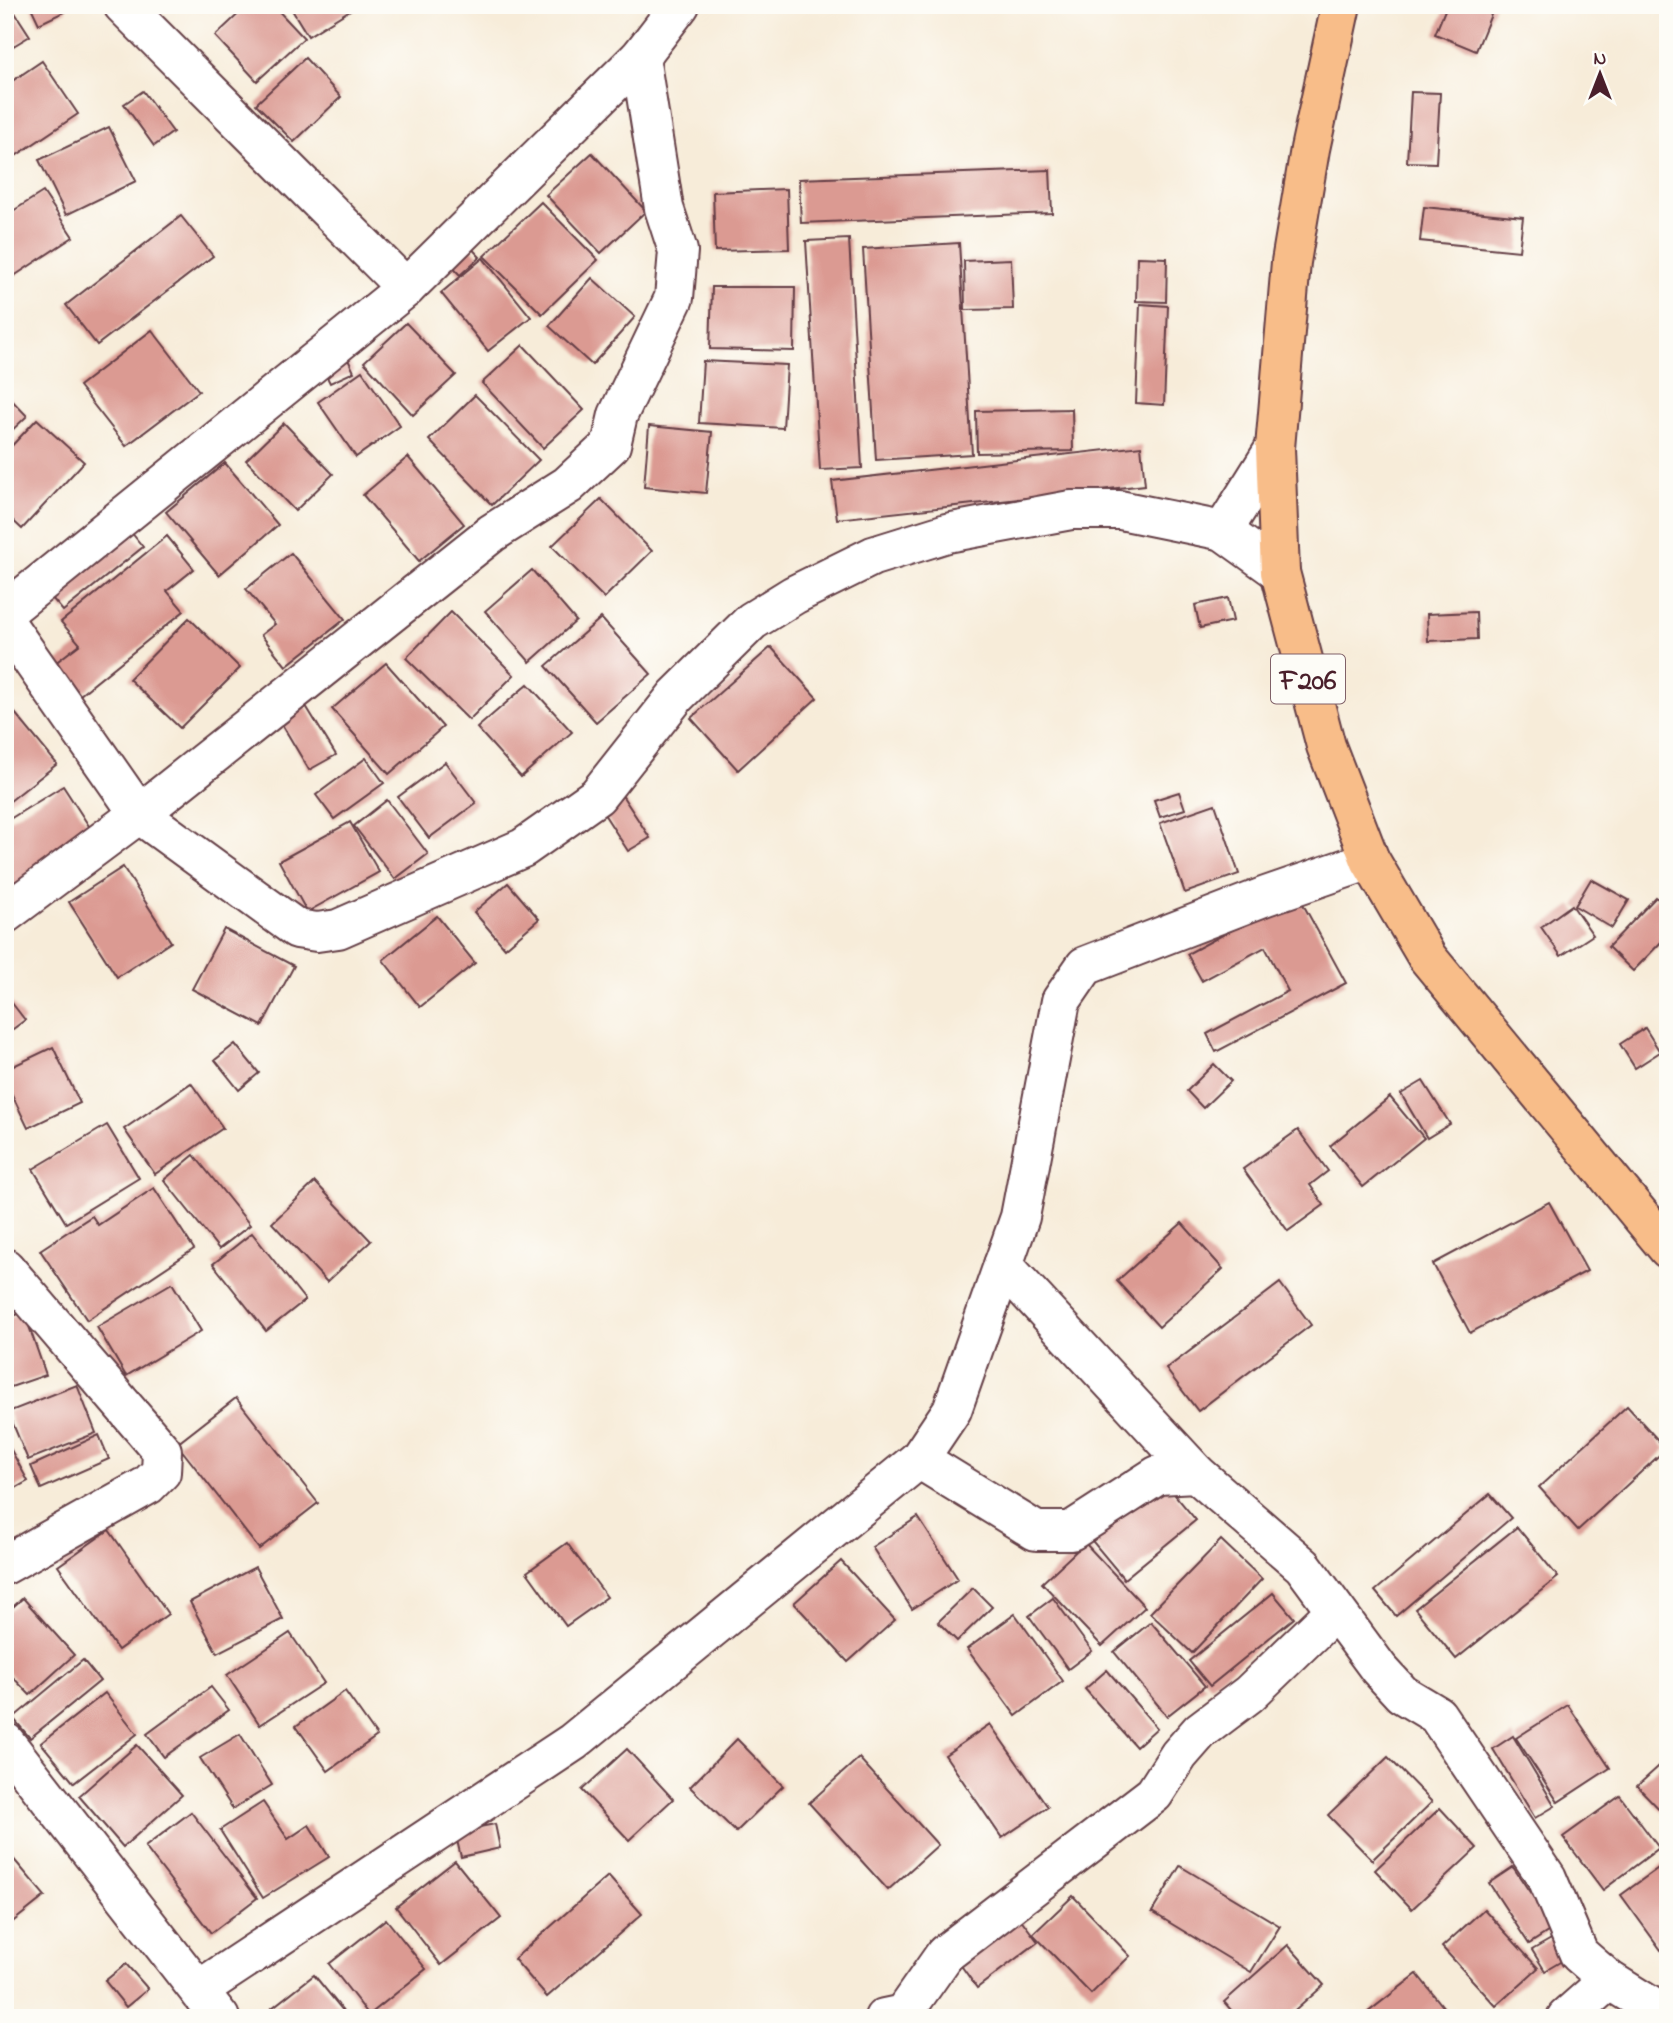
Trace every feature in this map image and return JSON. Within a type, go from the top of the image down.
[{"type":"main road","name":"F206","points":[[1341,5],[1310,149],[1291,262],[1275,448],[1280,572],[1326,746],[1370,860],[1427,957],[1668,1249]]},
{"type":"street","points":[[123,5],[406,288]]},
{"type":"street","points":[[5,612],[406,288],[640,57],[680,5]]},
{"type":"street","points":[[5,914],[139,814],[492,533],[568,485],[611,445],[618,415],[674,298],[678,251],[664,208],[640,57]]},
{"type":"street","points":[[1223,531],[1275,448]]},
{"type":"street","points":[[5,622],[139,814],[297,929],[317,932],[338,929],[523,848],[597,796],[676,696],[752,621],[794,595],[873,556],[947,533],[1071,510],[1120,510],[1223,531],[1280,572]]},
{"type":"street","points":[[5,1742],[210,2003],[573,1742],[919,1459],[952,1410],[1020,1217],[1061,1001],[1085,966],[1266,896],[1370,860]]},
{"type":"street","points":[[1003,1265],[1196,1473],[1303,1566],[1335,1611],[1402,1694],[1437,1715],[1547,1878],[1579,1954],[1609,1980],[1668,2017]]},
{"type":"street","points":[[5,1268],[162,1451],[161,1472],[148,1485],[5,1565]]},
{"type":"street","points":[[919,1459],[1036,1531],[1071,1531],[1158,1475],[1196,1473]]},
{"type":"street","points":[[884,2018],[903,2014],[945,1954],[1154,1794],[1179,1755],[1200,1731],[1250,1694],[1335,1611]]},
{"type":"street","points":[[1566,2018],[1609,1980]]},
{"type":"building","points":[[5,5],[10,5],[30,36],[5,51]]},
{"type":"building","points":[[30,5],[64,5],[66,11],[39,24]]},
{"type":"building","points":[[248,5],[273,5],[304,38],[257,81],[215,36]]},
{"type":"building","points":[[289,5],[358,5],[308,36]]},
{"type":"building","points":[[1447,5],[1495,5],[1476,51],[1435,34]]},
{"type":"building","points":[[305,58],[341,97],[294,142],[256,104]]},
{"type":"building","points":[[42,61],[78,114],[5,163],[5,86]]},
{"type":"building","points":[[143,91],[173,132],[154,146],[124,104]]},
{"type":"building","points":[[1411,92],[1440,93],[1436,163],[1407,162]]},
{"type":"building","points":[[109,127],[136,181],[66,215],[39,160]]},
{"type":"building","points":[[592,153],[646,211],[601,253],[546,195]]},
{"type":"building","points":[[1050,170],[1052,213],[801,223],[799,179]]},
{"type":"building","points":[[787,189],[789,249],[715,251],[713,192]]},
{"type":"building","points":[[43,192],[73,237],[5,282],[5,216]]},
{"type":"building","points":[[541,202],[598,260],[542,314],[484,256]]},
{"type":"building","points":[[1424,207],[1523,217],[1519,251],[1420,241]]},
{"type":"building","points":[[181,216],[213,256],[97,345],[66,305]]},
{"type":"building","points":[[849,239],[862,468],[820,470],[806,241]]},
{"type":"building","points":[[464,240],[480,257],[460,275],[444,258]]},
{"type":"building","points":[[959,243],[972,454],[876,460],[863,249]]},
{"type":"building","points":[[1137,257],[1167,258],[1166,302],[1136,301]]},
{"type":"building","points":[[483,258],[531,317],[488,351],[441,293]]},
{"type":"building","points":[[1011,259],[1013,309],[965,310],[964,261]]},
{"type":"building","points":[[592,278],[635,317],[592,365],[549,326]]},
{"type":"building","points":[[712,287],[795,287],[794,351],[710,349]]},
{"type":"building","points":[[1140,304],[1168,306],[1164,405],[1136,403]]},
{"type":"building","points":[[406,323],[456,375],[413,415],[364,362]]},
{"type":"building","points":[[152,330],[199,391],[126,446],[79,386]]},
{"type":"building","points":[[523,345],[584,410],[543,448],[482,383]]},
{"type":"building","points":[[345,353],[354,372],[330,383],[321,365]]},
{"type":"building","points":[[703,361],[787,365],[783,428],[699,423]]},
{"type":"building","points":[[362,371],[400,426],[356,457],[318,402]]},
{"type":"building","points":[[5,393],[27,416],[5,437]]},
{"type":"building","points":[[475,395],[539,460],[492,505],[429,440]]},
{"type":"building","points":[[1072,409],[1073,451],[977,453],[976,411]]},
{"type":"building","points":[[37,419],[84,462],[22,529],[5,513],[5,453]]},
{"type":"building","points":[[284,423],[333,474],[295,511],[246,460]]},
{"type":"building","points":[[649,426],[712,432],[706,493],[644,487]]},
{"type":"building","points":[[1141,446],[1145,485],[837,519],[832,481]]},
{"type":"building","points":[[408,457],[464,524],[419,561],[363,495]]},
{"type":"building","points":[[225,463],[278,525],[219,575],[166,512]]},
{"type":"building","points":[[601,499],[652,551],[604,598],[552,546]]},
{"type":"building","points":[[127,527],[143,547],[63,611],[46,591]]},
{"type":"building","points":[[167,536],[194,569],[167,591],[184,611],[80,695],[54,664],[80,644],[61,622]]},
{"type":"building","points":[[291,553],[345,619],[286,666],[261,635],[275,624],[246,589]]},
{"type":"building","points":[[532,570],[576,621],[530,662],[485,611]]},
{"type":"building","points":[[1228,598],[1233,621],[1200,628],[1195,605]]},
{"type":"building","points":[[451,612],[514,675],[469,720],[406,658]]},
{"type":"building","points":[[1476,612],[1477,639],[1428,641],[1427,614]]},
{"type":"building","points":[[189,618],[240,668],[180,728],[129,679]]},
{"type":"building","points":[[601,618],[651,674],[596,722],[546,666]]},
{"type":"building","points":[[771,647],[817,698],[738,770],[691,718]]},
{"type":"building","points":[[386,663],[443,727],[389,774],[332,709]]},
{"type":"building","points":[[528,684],[572,732],[521,777],[477,728]]},
{"type":"building","points":[[306,706],[336,755],[309,770],[280,721]]},
{"type":"building","points":[[15,713],[57,764],[5,805],[5,721]]},
{"type":"building","points":[[366,758],[384,783],[334,819],[316,795]]},
{"type":"building","points":[[445,762],[476,803],[429,838],[398,797]]},
{"type":"building","points":[[63,786],[98,840],[5,899],[5,822]]},
{"type":"building","points":[[616,786],[650,838],[628,851],[595,800]]},
{"type":"building","points":[[1179,792],[1185,809],[1160,817],[1154,800]]},
{"type":"building","points":[[387,800],[428,854],[395,879],[354,826]]},
{"type":"building","points":[[1215,804],[1239,874],[1185,893],[1160,823]]},
{"type":"building","points":[[350,822],[379,872],[307,912],[279,861]]},
{"type":"building","points":[[123,867],[171,942],[117,977],[69,902]]},
{"type":"building","points":[[1591,879],[1629,900],[1612,928],[1575,906]]},
{"type":"building","points":[[508,883],[539,919],[505,948],[474,912]]},
{"type":"building","points":[[1298,895],[1346,983],[1216,1052],[1207,1034],[1288,991],[1265,947],[1202,981],[1187,954]]},
{"type":"building","points":[[1656,897],[1668,909],[1668,935],[1633,971],[1608,947]]},
{"type":"building","points":[[1572,905],[1593,935],[1561,956],[1541,927]]},
{"type":"building","points":[[437,916],[475,963],[420,1007],[383,960]]},
{"type":"building","points":[[224,929],[294,966],[262,1026],[192,989]]},
{"type":"building","points":[[5,994],[25,1020],[5,1035]]},
{"type":"building","points":[[1645,1028],[1660,1052],[1635,1068],[1620,1044]]},
{"type":"building","points":[[235,1044],[259,1073],[239,1090],[215,1060]]},
{"type":"building","points":[[53,1047],[80,1103],[28,1128],[5,1080],[5,1070]]},
{"type":"building","points":[[1214,1064],[1231,1081],[1203,1108],[1187,1091]]},
{"type":"building","points":[[1423,1081],[1450,1124],[1427,1138],[1401,1094]]},
{"type":"building","points":[[191,1083],[223,1128],[155,1174],[124,1129]]},
{"type":"building","points":[[1390,1097],[1424,1138],[1363,1187],[1330,1146]]},
{"type":"building","points":[[107,1125],[139,1178],[66,1223],[33,1169]]},
{"type":"building","points":[[1298,1130],[1328,1171],[1310,1185],[1324,1205],[1288,1231],[1243,1169]]},
{"type":"building","points":[[194,1155],[250,1225],[219,1249],[164,1180]]},
{"type":"building","points":[[315,1182],[371,1241],[327,1282],[272,1223]]},
{"type":"building","points":[[154,1188],[194,1249],[87,1320],[40,1250],[92,1216],[98,1225]]},
{"type":"building","points":[[1549,1202],[1587,1271],[1470,1333],[1433,1264]]},
{"type":"building","points":[[1182,1223],[1223,1269],[1159,1327],[1117,1281]]},
{"type":"building","points":[[252,1233],[305,1300],[266,1331],[213,1264]]},
{"type":"building","points":[[172,1283],[201,1331],[126,1376],[97,1327]]},
{"type":"building","points":[[1280,1283],[1311,1325],[1198,1411],[1166,1369]]},
{"type":"building","points":[[24,1312],[46,1375],[5,1389],[5,1319]]},
{"type":"building","points":[[77,1385],[96,1433],[28,1460],[8,1412]]},
{"type":"building","points":[[236,1398],[318,1503],[259,1549],[177,1444]]},
{"type":"building","points":[[1627,1406],[1666,1449],[1578,1530],[1539,1487]]},
{"type":"building","points":[[99,1435],[109,1459],[41,1489],[31,1466]]},
{"type":"building","points":[[5,1439],[28,1481],[5,1494]]},
{"type":"building","points":[[1160,1477],[1196,1520],[1124,1579],[1088,1536]]},
{"type":"building","points":[[1490,1494],[1511,1518],[1396,1616],[1375,1591]]},
{"type":"building","points":[[918,1517],[958,1579],[912,1609],[872,1547]]},
{"type":"building","points":[[1517,1527],[1558,1577],[1456,1659],[1415,1609]]},
{"type":"building","points":[[109,1530],[168,1614],[118,1650],[58,1566]]},
{"type":"building","points":[[1221,1540],[1262,1579],[1192,1653],[1150,1613]]},
{"type":"building","points":[[567,1543],[607,1597],[566,1626],[527,1572]]},
{"type":"building","points":[[1085,1543],[1145,1607],[1102,1646],[1042,1583]]},
{"type":"building","points":[[841,1561],[895,1620],[848,1662],[794,1603]]},
{"type":"building","points":[[255,1567],[283,1619],[217,1653],[190,1602]]},
{"type":"building","points":[[973,1588],[992,1607],[957,1641],[938,1622]]},
{"type":"building","points":[[1273,1593],[1294,1618],[1210,1686],[1189,1661]]},
{"type":"building","points":[[23,1598],[74,1655],[30,1695],[5,1669],[5,1614]]},
{"type":"building","points":[[1053,1598],[1092,1651],[1068,1669],[1029,1616]]},
{"type":"building","points":[[1015,1614],[1063,1681],[1016,1716],[967,1649]]},
{"type":"building","points":[[1151,1622],[1205,1686],[1167,1716],[1114,1652]]},
{"type":"building","points":[[290,1633],[324,1683],[260,1725],[227,1675]]},
{"type":"building","points":[[83,1660],[100,1681],[30,1738],[13,1718]]},
{"type":"building","points":[[1107,1670],[1157,1728],[1136,1747],[1085,1689]]},
{"type":"building","points":[[211,1687],[229,1710],[164,1757],[147,1734]]},
{"type":"building","points":[[345,1691],[377,1736],[328,1771],[296,1726]]},
{"type":"building","points":[[105,1693],[137,1734],[74,1783],[41,1743]]},
{"type":"building","points":[[1568,1705],[1610,1768],[1558,1802],[1516,1738]]},
{"type":"building","points":[[990,1724],[1048,1807],[1002,1838],[945,1755]]},
{"type":"building","points":[[240,1734],[272,1785],[233,1809],[200,1758]]},
{"type":"building","points":[[1513,1736],[1555,1806],[1535,1818],[1493,1749]]},
{"type":"building","points":[[737,1739],[783,1786],[736,1832],[690,1787]]},
{"type":"building","points":[[137,1745],[182,1795],[123,1847],[79,1796]]},
{"type":"building","points":[[627,1749],[673,1799],[629,1840],[582,1790]]},
{"type":"building","points":[[1388,1757],[1432,1802],[1372,1860],[1328,1815]]},
{"type":"building","points":[[859,1758],[938,1845],[888,1890],[809,1803]]},
{"type":"building","points":[[1668,1758],[1668,1818],[1637,1786]]},
{"type":"building","points":[[1620,1796],[1659,1848],[1603,1890],[1563,1837]]},
{"type":"building","points":[[263,1802],[288,1839],[309,1825],[329,1857],[263,1898],[220,1830]]},
{"type":"building","points":[[1440,1808],[1477,1848],[1412,1909],[1375,1870]]},
{"type":"building","points":[[191,1812],[257,1898],[211,1933],[145,1847]]},
{"type":"building","points":[[495,1824],[500,1848],[461,1857],[455,1832]]},
{"type":"building","points":[[11,1856],[45,1896],[5,1928],[5,1860]]},
{"type":"building","points":[[455,1861],[501,1918],[441,1965],[396,1907]]},
{"type":"building","points":[[1668,1861],[1668,1945],[1661,1950],[1621,1895]]},
{"type":"building","points":[[1180,1866],[1280,1926],[1251,1972],[1152,1912]]},
{"type":"building","points":[[1513,1867],[1554,1928],[1529,1944],[1489,1883]]},
{"type":"building","points":[[608,1876],[642,1914],[547,1997],[514,1959]]},
{"type":"building","points":[[1073,1896],[1130,1956],[1091,1994],[1033,1934]]},
{"type":"building","points":[[1484,1909],[1538,1968],[1496,2006],[1442,1947]]},
{"type":"building","points":[[1020,1918],[1038,1942],[977,1988],[960,1964]]},
{"type":"building","points":[[386,1919],[426,1969],[369,2015],[329,1964]]},
{"type":"building","points":[[1560,1934],[1572,1955],[1545,1971],[1532,1950]]},
{"type":"building","points":[[1288,1945],[1324,1985],[1287,2018],[1238,2018],[1224,2002]]},
{"type":"building","points":[[126,1964],[148,1989],[126,2007],[105,1981]]},
{"type":"building","points":[[1417,1974],[1452,2018],[1371,2018],[1367,2013]]},
{"type":"building","points":[[314,1975],[349,2018],[280,2018],[272,2008]]}]
